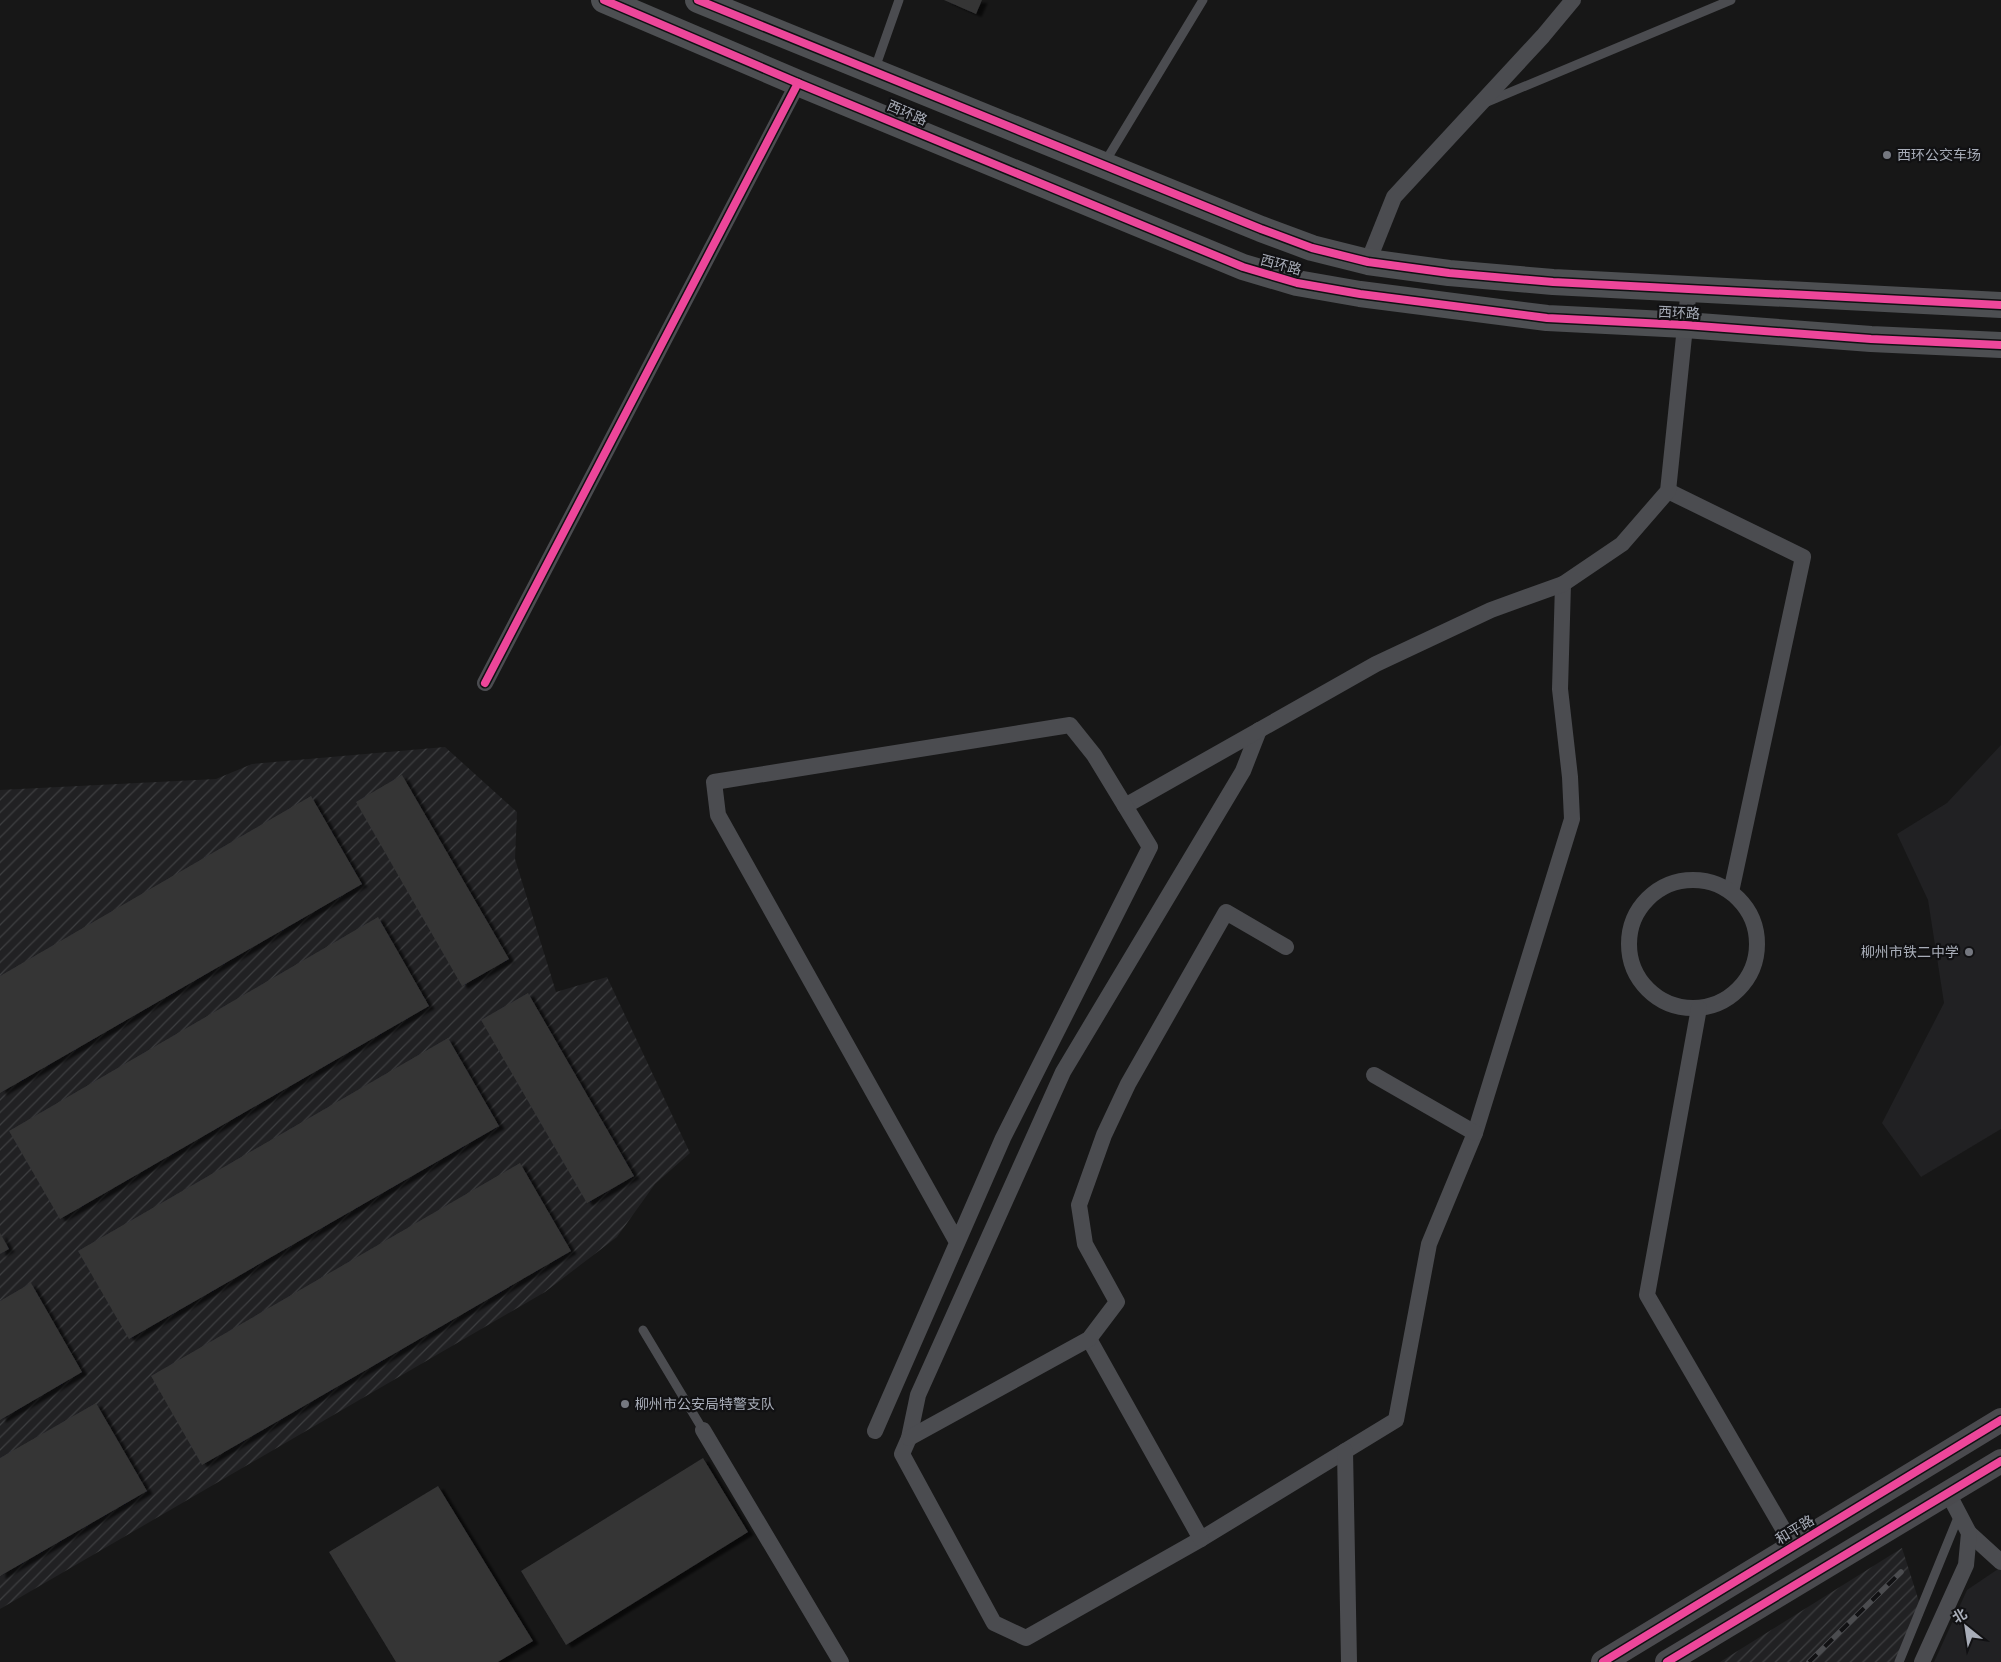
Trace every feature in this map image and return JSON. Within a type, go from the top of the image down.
[{"type":"main road","name":"西环路","points":[[604,0],[798,83],[1243,267],[1297,283],[1360,294],[1547,318],[1685,325],[1871,339],[2001,345]]},
{"type":"main road","name":"西环路","points":[[698,0],[1103,166],[1312,248],[1368,262],[1449,273],[1553,282],[2001,305]]},
{"type":"main road","name":"和平路","points":[[1603,1662],[2001,1420]]},
{"type":"main road","points":[[1667,1662],[2001,1461]]},
{"type":"street","points":[[1368,262],[1394,198],[1543,36],[1573,0]]},
{"type":"street","points":[[485,683],[798,83]]},
{"type":"street","points":[[1125,806],[1376,664],[1491,610],[1563,584],[1622,544],[1668,491],[1689,288]]},
{"type":"street","points":[[1668,491],[1803,557],[1731,892]]},
{"type":"street","points":[[1260,730],[1243,771],[1062,1072],[918,1395],[909,1438],[902,1454],[994,1623],[1026,1638],[1201,1539],[1396,1420],[1429,1244],[1475,1132],[1572,818],[1570,776],[1560,689],[1563,584]]},
{"type":"street","points":[[875,1431],[1003,1138],[1150,848],[1094,755],[1070,725],[714,782],[718,815],[957,1242]]},
{"type":"street","points":[[1689,880],[1711,882],[1731,892],[1746,908],[1755,928],[1757,950],[1751,972],[1738,990],[1720,1002],[1699,1008],[1677,1007],[1658,999],[1643,985],[1633,968],[1628,948],[1630,928],[1638,910],[1652,895],[1669,884],[1689,880]]},
{"type":"street","points":[[909,1438],[1089,1339],[1116,1302],[1085,1244],[1079,1205],[1104,1134],[1128,1084],[1226,912],[1286,947]]},
{"type":"street","points":[[1699,1008],[1647,1295],[1793,1546]]},
{"type":"street","points":[[1374,1075],[1475,1132]]},
{"type":"street","points":[[1089,1339],[1201,1539]]},
{"type":"street","points":[[703,1430],[841,1662]]},
{"type":"street","points":[[1345,1451],[1349,1662]]},
{"type":"street","points":[[1948,1492],[1969,1533],[2001,1562]]},
{"type":"street","points":[[1922,1662],[1966,1565],[1969,1533]]},
{"type":"lane","points":[[873,72],[899,0]]},
{"type":"lane","points":[[1103,166],[1203,0]]},
{"type":"lane","points":[[1478,106],[1731,0]]},
{"type":"lane","points":[[643,1330],[703,1430]]},
{"type":"lane","points":[[1899,1662],[1959,1515]]},
{"type":"shaded area","name":"柳州市铁二中学","points":[[2001,745],[2001,1129],[1921,1177],[1882,1123],[1944,1003],[1928,900],[1897,834],[1947,803]]},
{"type":"shaded area","points":[[445,747],[517,812],[515,859],[556,992],[607,977],[690,1153],[655,1184],[617,1237],[545,1292],[0,1609],[0,790],[216,779],[252,764]]},
{"type":"shaded area","points":[[1902,1548],[1923,1614],[1903,1662],[1720,1662]]},
{"type":"shaded area","points":[[2001,1567],[2001,1662],[1934,1662],[1967,1590]]},
{"type":"building","points":[[944,0],[982,0],[976,14]]},
{"type":"building","points":[[402,775],[509,959],[462,986],[356,802]]},
{"type":"building","points":[[311,796],[362,884],[0,1093],[0,976]]},
{"type":"building","points":[[378,917],[429,1006],[60,1219],[9,1131]]},
{"type":"building","points":[[528,993],[634,1176],[587,1203],[481,1020]]},
{"type":"building","points":[[448,1038],[499,1126],[129,1339],[78,1251]]},
{"type":"building","points":[[520,1163],[571,1251],[202,1465],[151,1376]]},
{"type":"building","points":[[0,1233],[9,1249],[0,1254]]},
{"type":"building","points":[[31,1283],[82,1372],[0,1420],[0,1301]]},
{"type":"building","points":[[96,1403],[147,1491],[0,1576],[0,1458]]},
{"type":"building","points":[[703,1458],[748,1532],[566,1645],[521,1571]]},
{"type":"building","points":[[438,1486],[533,1641],[498,1662],[396,1662],[329,1552]]},
{"type":"railway","points":[[1809,1662],[1901,1572]]},
{"type":"cycle path","points":[[604,0],[798,83],[1243,267],[1297,283],[1360,294],[1547,318],[1685,325],[1871,339],[2001,345]]},
{"type":"cycle path","points":[[698,0],[1261,229],[1312,248],[1368,262],[1449,273],[1553,282],[2001,305]]},
{"type":"cycle path","points":[[485,683],[798,83]]},
{"type":"cycle path","points":[[1603,1662],[2001,1420]]},
{"type":"cycle path","points":[[1667,1662],[2001,1461]]},
{"type":"place","name":"西环公交车场","points":[[1887,155]]},
{"type":"place","name":"柳州市铁二中学","points":[[1969,952]]},
{"type":"place","name":"柳州市公安局特警支队","points":[[625,1404]]}]
